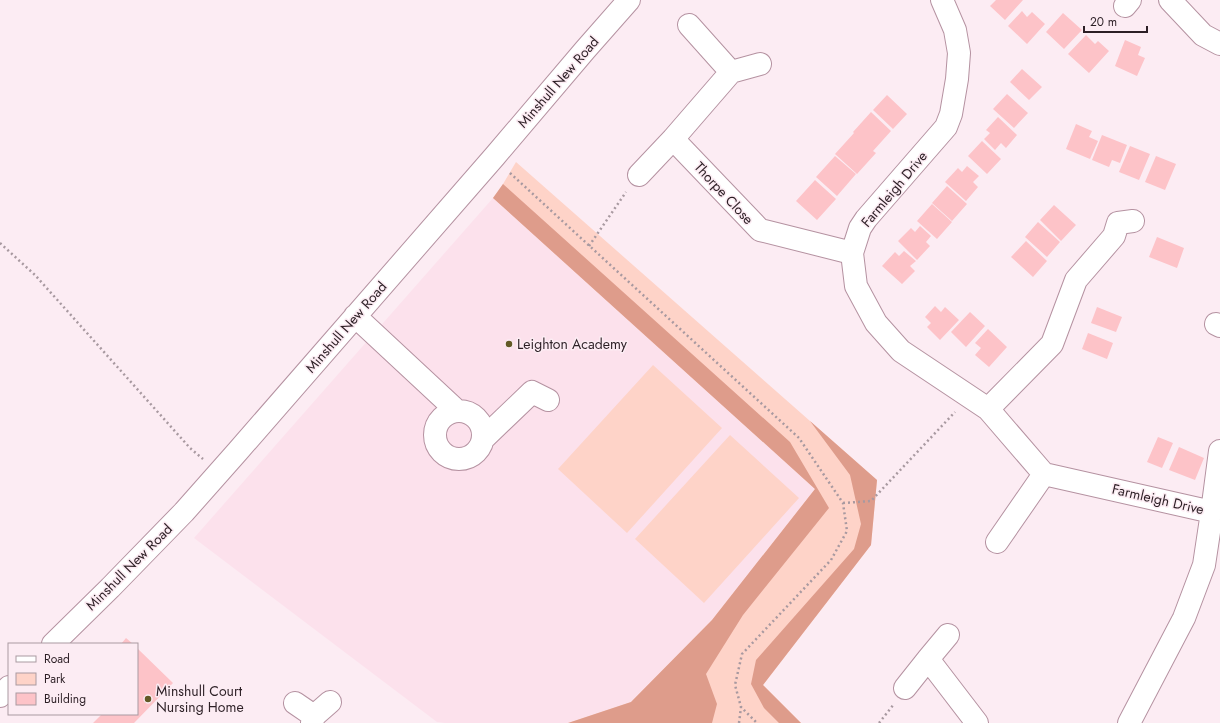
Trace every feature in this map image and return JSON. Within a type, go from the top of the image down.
[{"type":"street","name":"Minshull New Road","points":[[54,643],[184,512],[629,0]]},
{"type":"street","name":"Farmleigh Drive","points":[[942,0],[955,30],[959,53],[956,87],[951,114],[946,128],[866,219],[860,228],[852,253],[856,286],[876,323],[901,351],[988,409],[1044,474],[1212,512],[1204,565],[1184,618],[1129,723]]},
{"type":"street","points":[[1170,0],[1203,36],[1220,44]]},
{"type":"street","points":[[689,25],[731,72]]},
{"type":"street","points":[[639,175],[731,72],[760,64]]},
{"type":"street","name":"Thorpe Close","points":[[673,138],[760,230],[852,253]]},
{"type":"street","points":[[988,409],[1052,344],[1076,280],[1114,236],[1118,220]]},
{"type":"street","points":[[355,316],[456,410]]},
{"type":"street","points":[[483,439],[532,392],[548,400]]},
{"type":"street","points":[[456,410],[470,413],[476,418],[481,424],[483,439],[480,447],[475,453],[468,458],[460,459],[444,455],[435,441],[434,433],[441,418],[456,410]]},
{"type":"street","points":[[1212,512],[1220,451]]},
{"type":"street","points":[[997,542],[1044,474]]},
{"type":"street","points":[[906,688],[948,636]]},
{"type":"street","points":[[928,659],[977,723]]},
{"type":"street","points":[[0,696],[8,688]]},
{"type":"street","points":[[295,703],[319,714]]},
{"type":"path","points":[[495,156],[507,170],[799,438],[843,503],[847,531],[831,560],[742,654],[735,685],[742,707],[757,723]]},
{"type":"path","points":[[589,246],[639,175]]},
{"type":"path","points":[[0,243],[35,275],[190,448],[219,472]]},
{"type":"path","points":[[843,503],[871,501],[970,396]]},
{"type":"path","points":[[739,723],[742,707]]},
{"type":"shaded area","points":[[503,184],[790,442],[829,508],[743,615],[706,674],[717,704],[712,723],[568,723],[631,702],[712,620],[815,489],[493,198]]},
{"type":"shaded area","name":"Leighton Academy","points":[[493,198],[815,489],[712,620],[631,702],[568,723],[437,722],[194,538]]},
{"type":"shaded area","points":[[810,421],[877,480],[871,545],[763,685],[801,723],[779,723],[764,708],[751,684],[756,660],[854,549],[861,524],[850,475]]},
{"type":"green space","points":[[516,162],[877,480],[871,545],[763,685],[801,723],[568,723],[631,702],[712,620],[815,489],[493,198]]},
{"type":"green space","points":[[653,365],[722,428],[627,533],[558,469]]},
{"type":"green space","points":[[730,435],[799,498],[704,603],[635,539]]},
{"type":"building","points":[[996,0],[1023,0],[1005,20],[990,6]]},
{"type":"building","points":[[1022,11],[1027,17],[1032,12],[1045,24],[1027,44],[1008,26]]},
{"type":"building","points":[[1063,13],[1082,30],[1064,49],[1046,32]]},
{"type":"building","points":[[1086,35],[1095,44],[1098,41],[1109,51],[1089,73],[1068,54]]},
{"type":"building","points":[[1125,40],[1141,47],[1138,55],[1145,58],[1137,76],[1115,66]]},
{"type":"building","points":[[1022,69],[1042,87],[1029,100],[1010,82]]},
{"type":"building","points":[[1007,94],[1028,113],[1014,128],[993,109]]},
{"type":"building","points":[[887,95],[907,114],[893,129],[873,110]]},
{"type":"building","points":[[871,112],[891,131],[873,151],[876,153],[857,174],[835,154]]},
{"type":"building","points":[[998,117],[1017,135],[1006,148],[1001,143],[995,150],[984,139],[990,133],[986,130]]},
{"type":"building","points":[[1076,124],[1092,131],[1089,137],[1098,141],[1090,159],[1066,149]]},
{"type":"building","points":[[1102,135],[1127,145],[1120,163],[1112,160],[1109,167],[1092,160]]},
{"type":"building","points":[[982,141],[1001,159],[987,174],[968,156]]},
{"type":"building","points":[[1130,146],[1150,154],[1139,180],[1119,172]]},
{"type":"building","points":[[835,156],[856,174],[837,196],[816,177]]},
{"type":"building","points":[[1156,156],[1176,164],[1165,190],[1145,182]]},
{"type":"building","points":[[967,166],[979,176],[973,182],[978,187],[966,201],[945,182],[958,168],[962,172]]},
{"type":"building","points":[[815,180],[836,199],[817,220],[796,201]]},
{"type":"building","points":[[947,186],[967,204],[952,221],[932,203]]},
{"type":"building","points":[[932,204],[952,222],[937,239],[917,221]]},
{"type":"building","points":[[1054,205],[1076,225],[1061,241],[1040,220]]},
{"type":"building","points":[[1038,222],[1060,242],[1047,257],[1025,237]]},
{"type":"building","points":[[920,226],[931,236],[926,242],[930,246],[917,260],[898,241],[911,228],[915,232]]},
{"type":"building","points":[[1157,237],[1184,248],[1177,268],[1149,257]]},
{"type":"building","points":[[1026,241],[1047,261],[1033,277],[1011,257]]},
{"type":"building","points":[[904,251],[916,261],[910,266],[915,271],[902,284],[882,266],[895,252],[899,256]]},
{"type":"building","points":[[935,306],[941,312],[945,307],[959,320],[940,340],[927,327],[931,323],[925,317]]},
{"type":"building","points":[[1097,307],[1122,317],[1116,332],[1091,323]]},
{"type":"building","points":[[970,312],[985,326],[966,347],[951,332]]},
{"type":"building","points":[[988,329],[1007,347],[989,367],[975,355],[981,348],[975,343]]},
{"type":"building","points":[[1088,333],[1113,343],[1107,359],[1082,349]]},
{"type":"building","points":[[1158,437],[1173,443],[1162,468],[1147,462]]},
{"type":"building","points":[[1179,447],[1204,458],[1195,480],[1169,470]]},
{"type":"building","points":[[126,638],[132,643],[122,643]]},
{"type":"building","name":"Minshull Court Nursing Home","points":[[138,649],[173,683],[134,723],[93,723],[101,715],[138,715]]},
{"type":"place","name":"Leighton Academy","points":[[509,344]]},
{"type":"place","name":"Minshull Court Nursing Home","points":[[148,699]]}]
